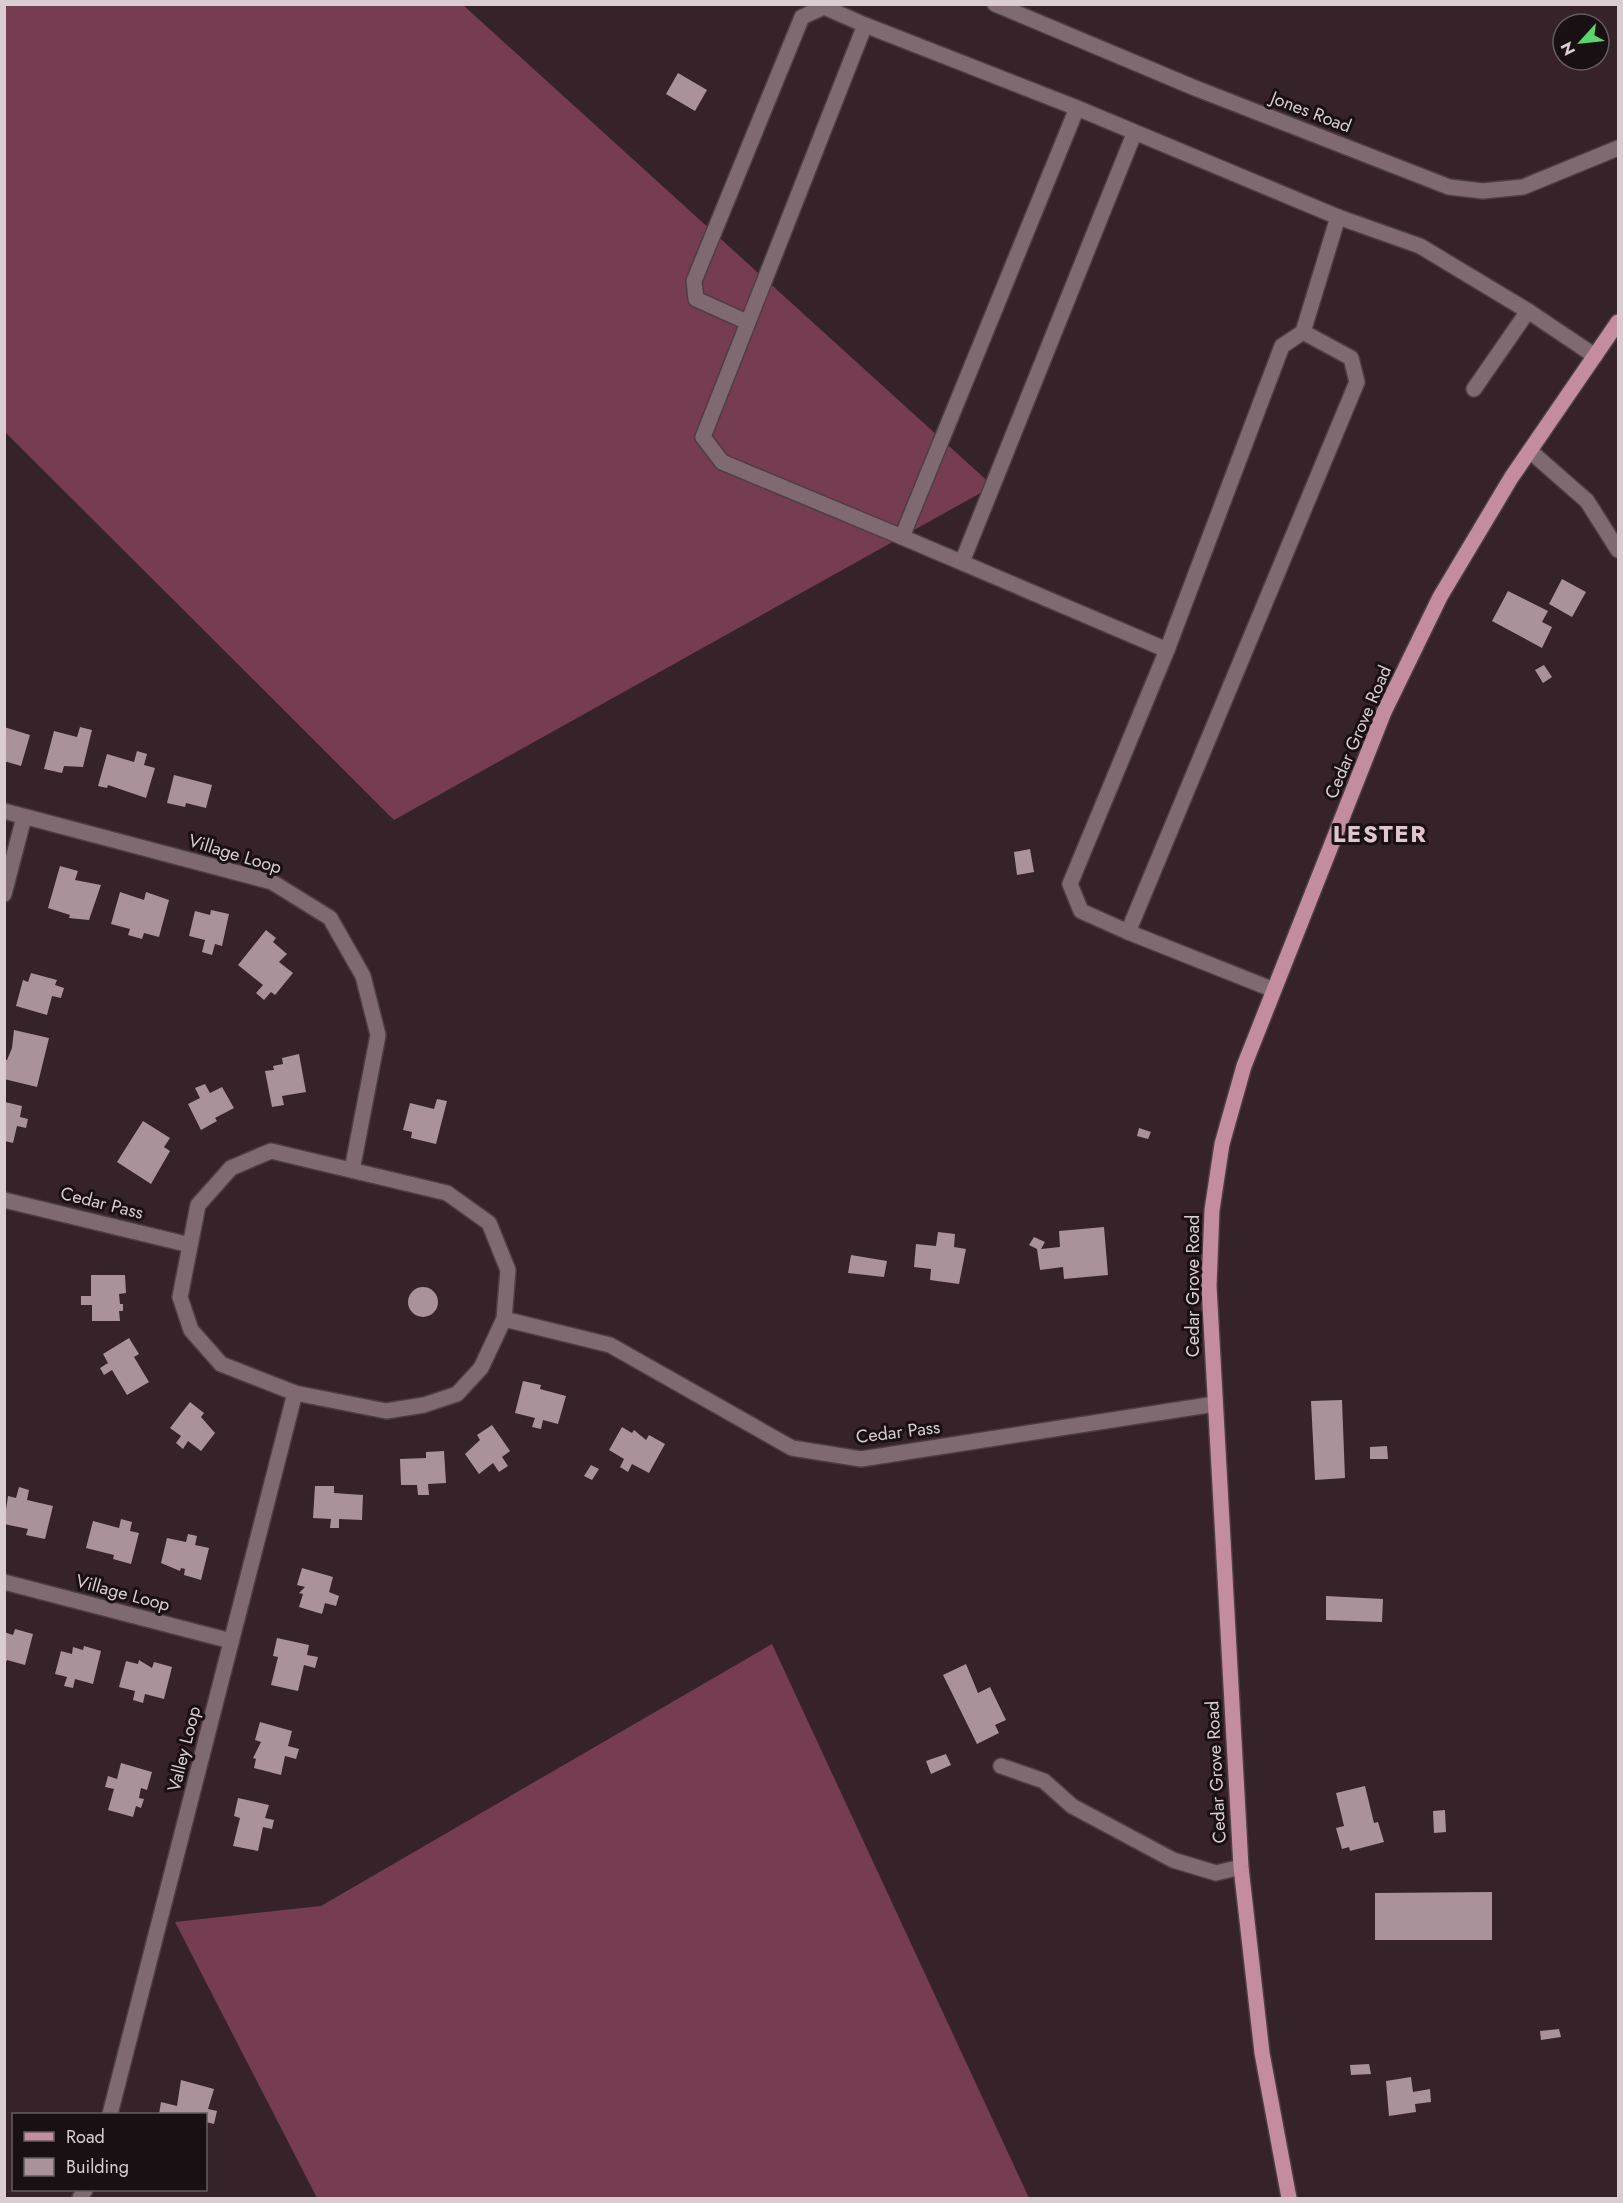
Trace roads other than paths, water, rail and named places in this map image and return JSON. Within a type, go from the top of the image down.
[{"type":"main road","name":"Cedar Grove Road","points":[[1289,2199],[1262,2054],[1241,1867],[1209,1287],[1212,1210],[1222,1144],[1244,1066],[1384,712],[1440,597],[1530,451],[1618,322]]},
{"type":"street","name":"Jones Road","points":[[994,4],[1195,88],[1449,187],[1483,191],[1523,187],[1618,148]]},
{"type":"street","points":[[747,322],[696,300],[694,281],[802,17],[824,8],[1077,108],[1134,134],[1338,217],[1420,246],[1528,311],[1594,356]]},
{"type":"street","points":[[865,25],[703,437],[722,462],[1167,650]]},
{"type":"street","points":[[902,537],[1077,108]]},
{"type":"street","points":[[962,562],[1134,134]]},
{"type":"street","points":[[1274,990],[1081,911],[1070,884],[1167,650],[1282,346],[1303,332],[1338,217]]},
{"type":"street","points":[[1474,389],[1528,311]]},
{"type":"street","points":[[1128,932],[1357,382],[1351,358],[1303,332]]},
{"type":"street","points":[[1530,451],[1587,501],[1618,550]]},
{"type":"street","name":"Village Loop","points":[[4,812],[272,882],[330,918],[363,976],[378,1035],[352,1170]]},
{"type":"street","points":[[4,894],[24,817]]},
{"type":"street","points":[[271,1150],[352,1170],[447,1193],[489,1223],[508,1270],[504,1319],[481,1368],[457,1394],[424,1405],[386,1411],[295,1393],[221,1364],[191,1330],[180,1297],[198,1205],[231,1168],[271,1150]]},
{"type":"street","name":"Cedar Pass","points":[[4,1200],[190,1245]]},
{"type":"street","name":"Cedar Pass","points":[[504,1319],[610,1345],[792,1448],[861,1459],[1215,1404]]},
{"type":"street","name":"Valley Loop","points":[[111,2113],[295,1393]]},
{"type":"street","name":"Village Loop","points":[[4,1582],[231,1641]]},
{"type":"street","points":[[1001,1766],[1044,1781],[1072,1806],[1173,1860],[1216,1873],[1241,1867]]},
{"type":"district","name":"LESTER","points":[[1380,834]]}]
